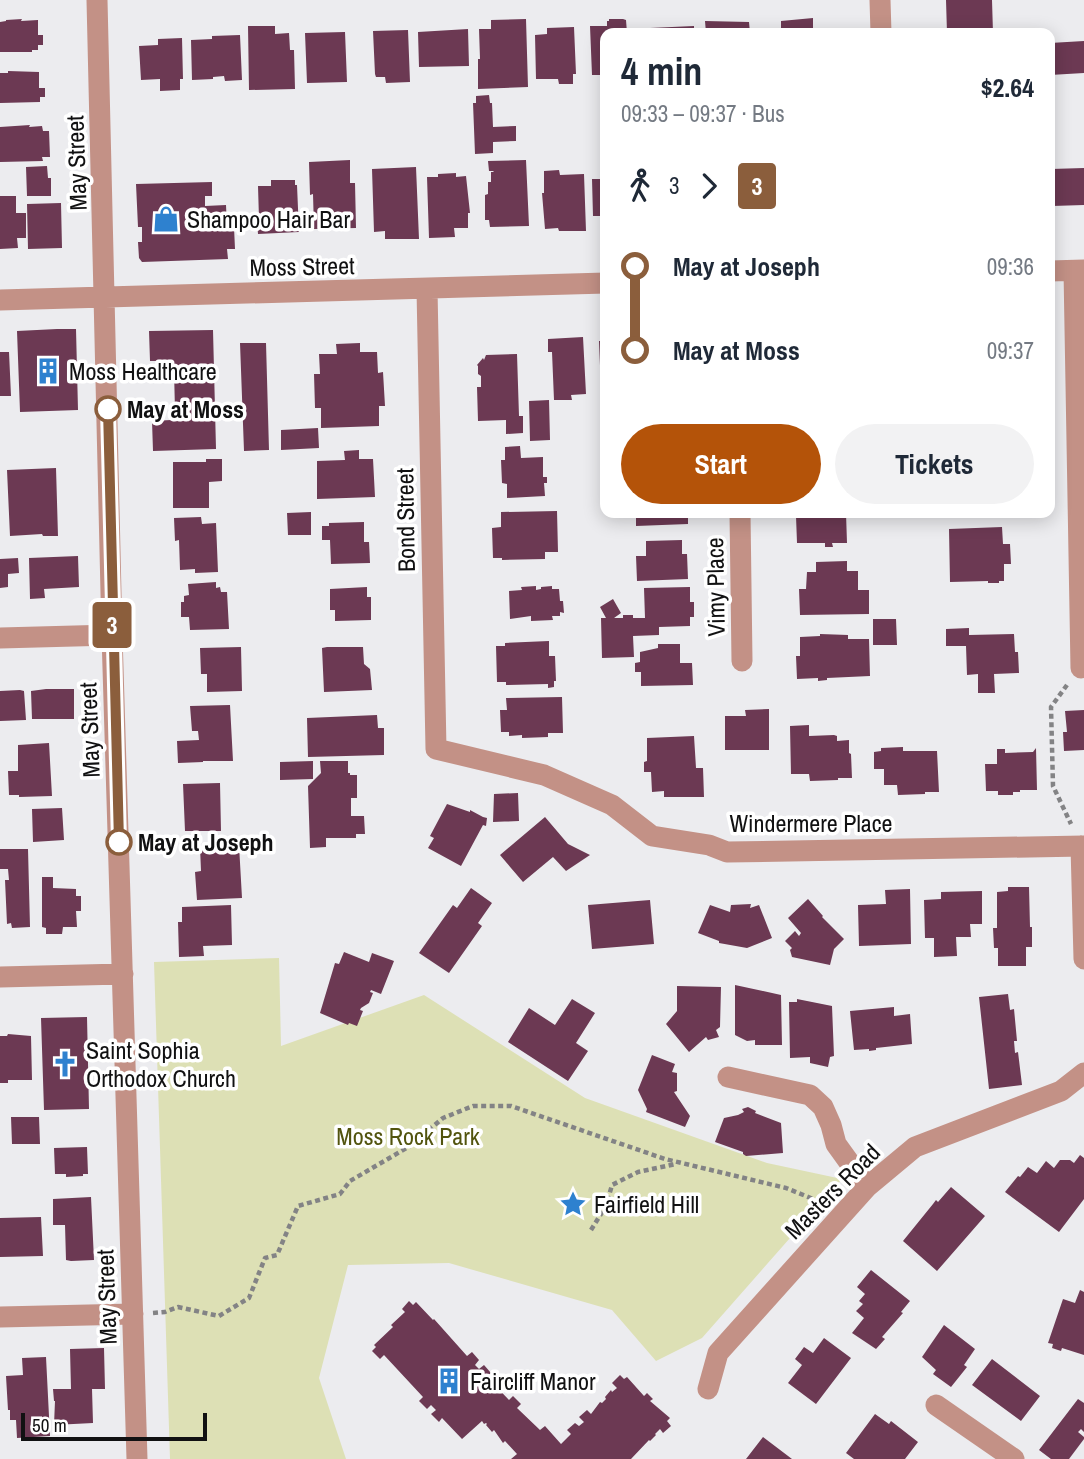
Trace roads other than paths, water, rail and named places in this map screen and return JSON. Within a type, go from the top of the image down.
[{"type":"street","name":"May Street","points":[[97,0],[112,635],[137,1459]]},
{"type":"street","points":[[880,0],[881,28]]},
{"type":"street","points":[[1055,271],[1079,270],[1080,668]]},
{"type":"street","name":"Moss Street","points":[[0,300],[600,283]]},
{"type":"street","name":"Bond Street","points":[[427,289],[436,749]]},
{"type":"street","name":"Vimy Place","points":[[740,518],[742,661]]},
{"type":"street","points":[[0,638],[112,635]]},
{"type":"street","name":"Windermere Place","points":[[436,749],[544,775],[612,805],[652,835],[709,845],[727,852],[1083,846]]},
{"type":"street","points":[[1083,846],[1084,959]]},
{"type":"street","points":[[0,977],[123,974]]},
{"type":"street","name":"Masters Road","points":[[708,1389],[718,1353],[867,1186],[915,1147],[1061,1091],[1084,1073]]},
{"type":"street","points":[[728,1077],[810,1095],[822,1107],[836,1143],[867,1186]]},
{"type":"street","points":[[0,1317],[133,1314]]},
{"type":"street","points":[[936,1405],[1014,1459]]},
{"type":"place","name":"Shampoo Hair Bar","points":[[166,219]]},
{"type":"place","name":"Moss Healthcare","points":[[48,371]]},
{"type":"place","name":"May at Moss","points":[[108,409]]},
{"type":"place","name":"May at Joseph","points":[[119,842]]},
{"type":"place","name":"Saint Sophia Orthodox Church","points":[[65,1064]]},
{"type":"place","name":"Fairfield Hill","points":[[573,1204]]},
{"type":"place","name":"Faircliff Manor","points":[[449,1381]]},
{"type":"park label","name":"Moss Rock Park","points":[[408,1136]]}]
